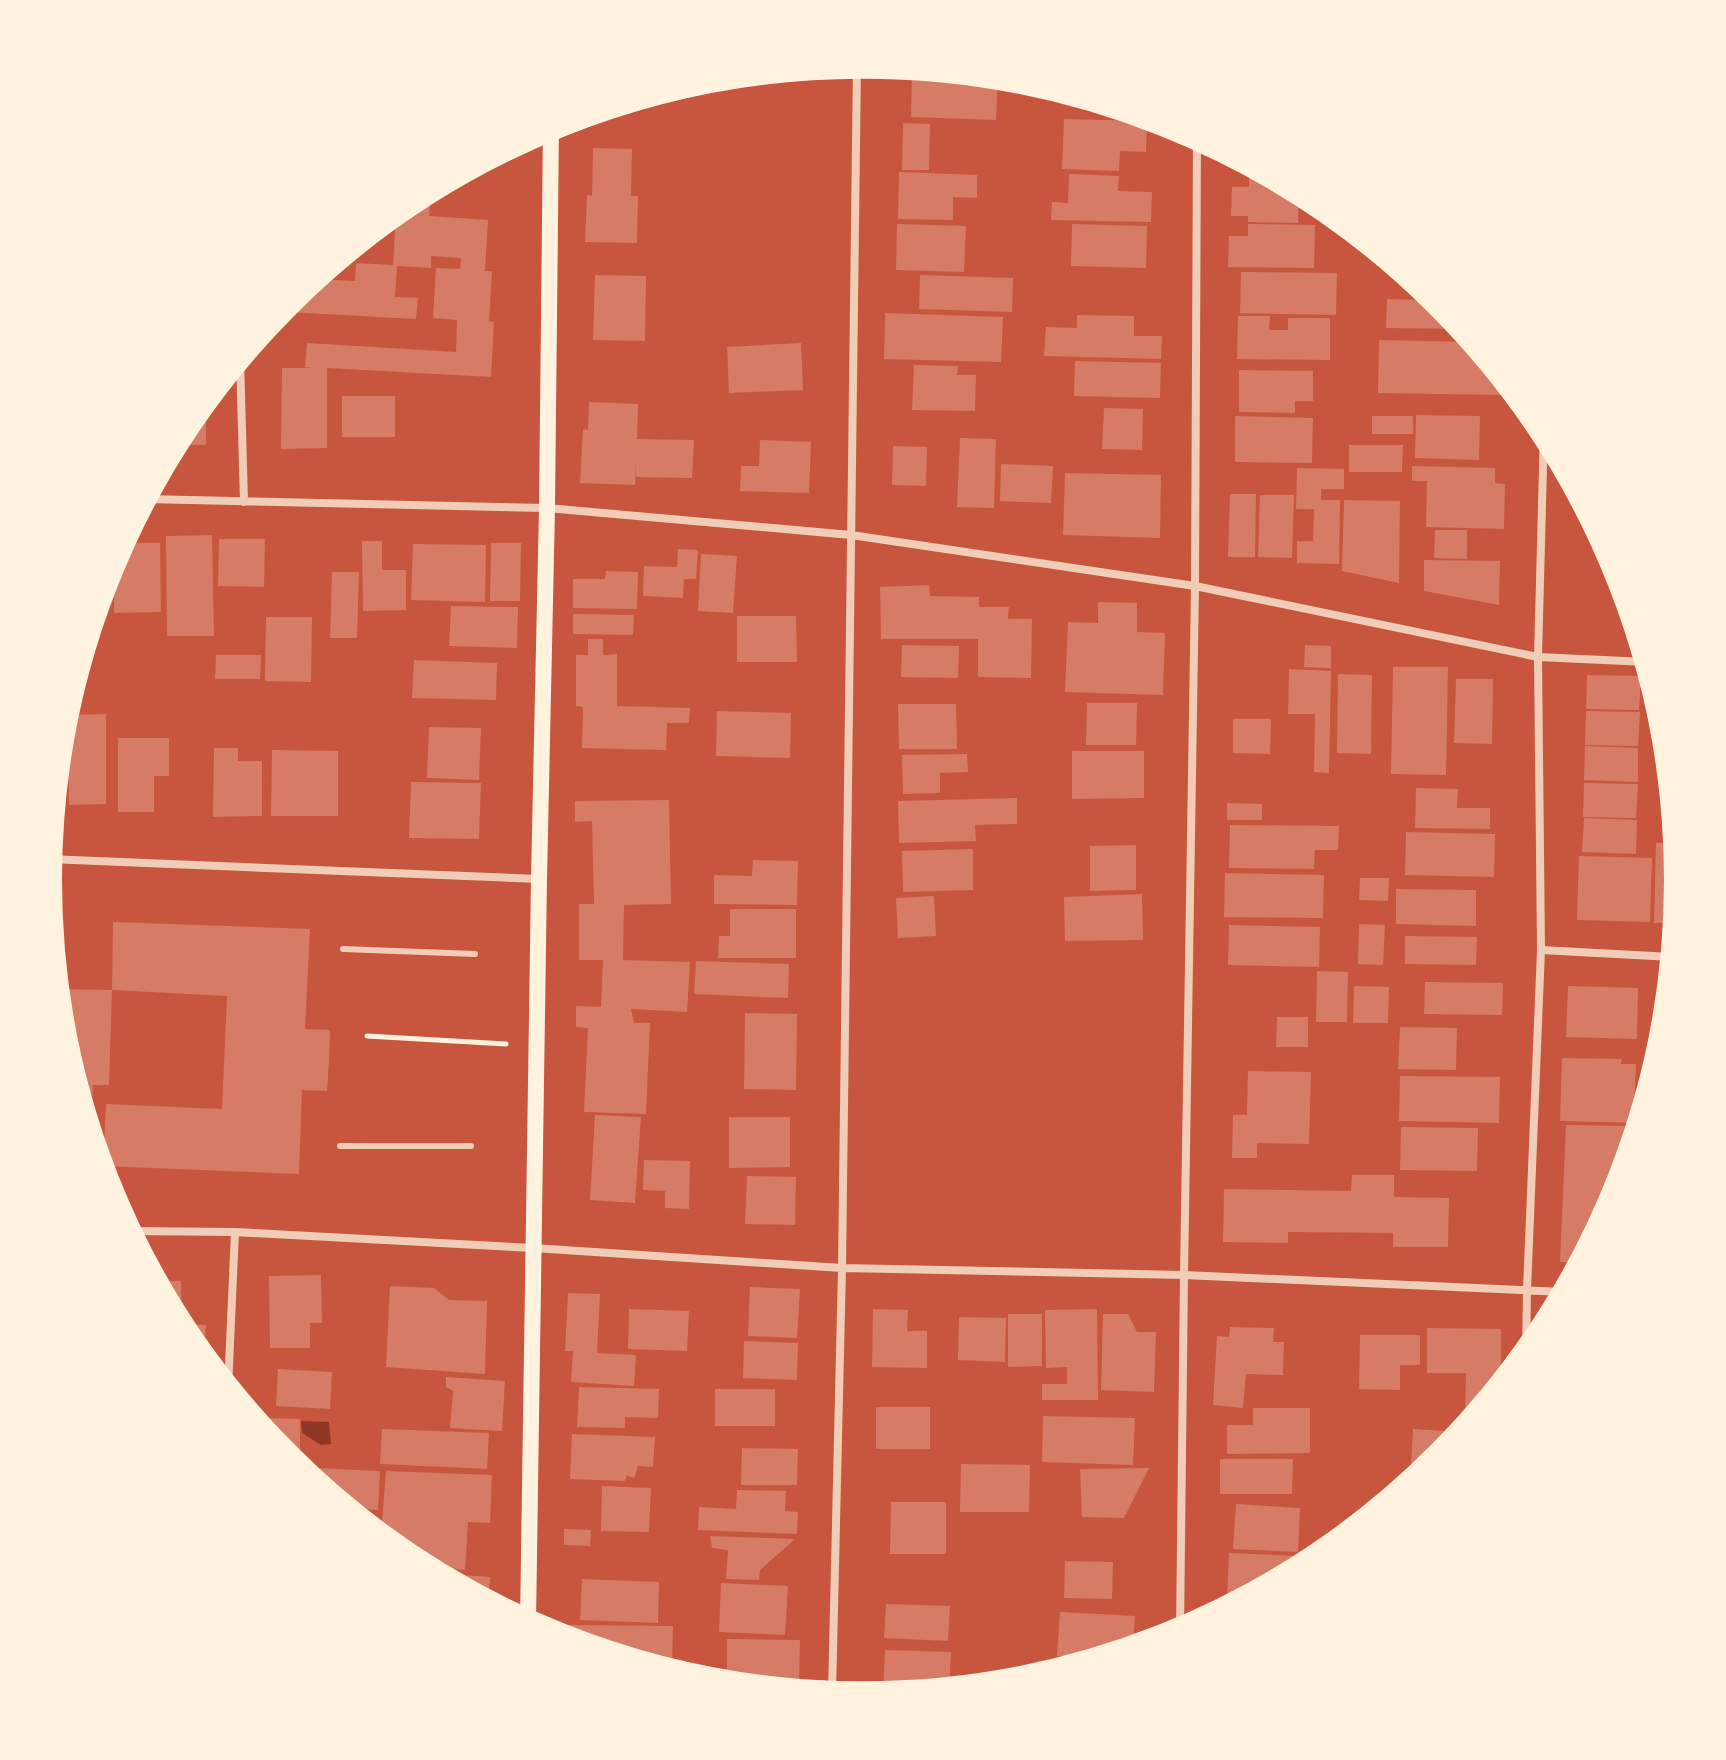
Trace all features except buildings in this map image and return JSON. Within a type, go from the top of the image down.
[{"type":"main road","points":[[528,1609],[551,140]]},
{"type":"street","points":[[832,1682],[842,1268],[857,77]]},
{"type":"street","points":[[1180,1617],[1195,586],[1197,150]]},
{"type":"street","points":[[240,374],[244,502]]},
{"type":"street","points":[[1526,1332],[1541,950],[1538,657],[1543,455]]},
{"type":"street","points":[[157,499],[547,508],[851,535],[1195,586],[1538,657],[1636,661]]},
{"type":"street","points":[[61,860],[539,879]]},
{"type":"street","points":[[1541,950],[1662,956]]},
{"type":"street","points":[[141,1231],[235,1232],[842,1268],[1184,1275],[1552,1291]]},
{"type":"street","points":[[229,1372],[235,1232]]},
{"type":"lane","points":[[343,949],[475,954]]},
{"type":"lane","points":[[340,1146],[471,1146]]},
{"type":"path","points":[[367,1036],[506,1044]]},
{"type":"shaded area","points":[[301,1421],[329,1422],[331,1444],[321,1445],[302,1433]]}]
